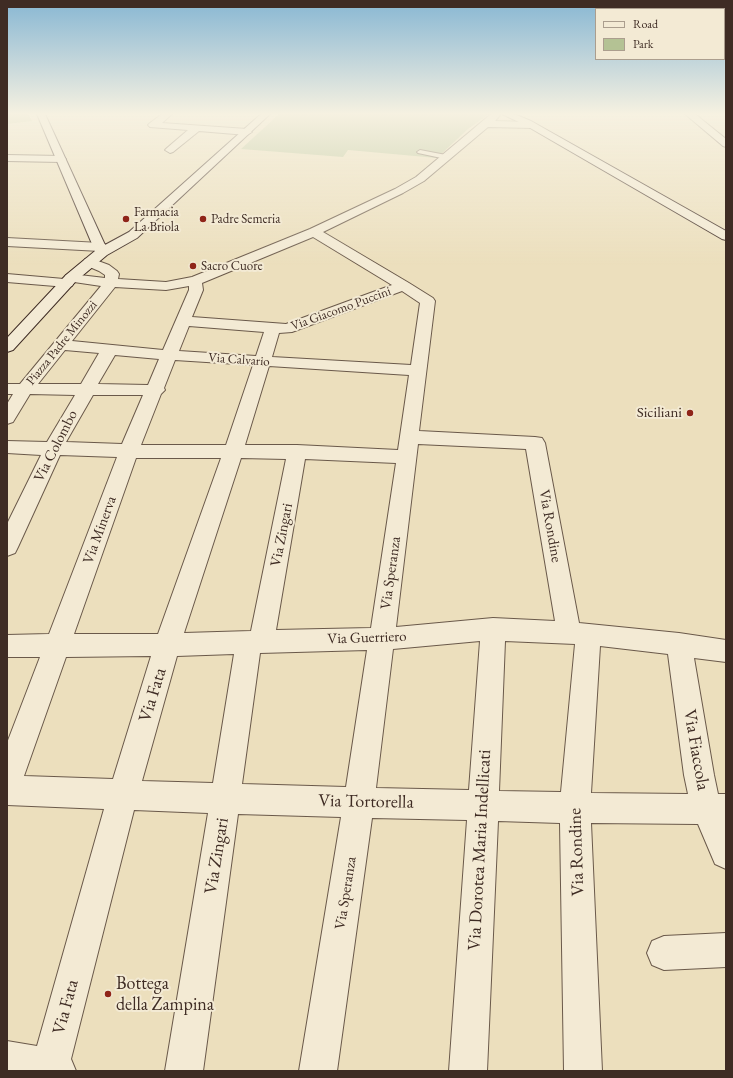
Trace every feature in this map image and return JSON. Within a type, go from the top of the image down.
[{"type":"street","points":[[63,164],[101,250]]},
{"type":"street","points":[[7,347],[69,280],[90,262],[101,250],[133,235],[211,164]]},
{"type":"street","points":[[7,278],[166,286],[196,281],[314,232],[399,191],[420,178],[437,164]]},
{"type":"street","points":[[603,164],[726,236]]},
{"type":"street","name":"Via Speranza","points":[[314,232],[428,301],[359,802],[318,1071]]},
{"type":"street","points":[[7,242],[101,250]]},
{"type":"street","points":[[90,262],[104,268],[112,274],[111,283]]},
{"type":"street","name":"Via Minerva","points":[[7,781],[129,450],[156,390],[168,355],[196,290],[196,281]]},
{"type":"street","name":"Piazza Padre Minozzi","points":[[7,389],[25,389],[111,283]]},
{"type":"street","name":"Via Giacomo Puccini","points":[[183,321],[287,329],[404,286]]},
{"type":"street","name":"Via Fata","points":[[53,1069],[123,795],[167,645],[234,452],[273,328]]},
{"type":"street","name":"Via Calvario","points":[[60,345],[168,355],[418,371]]},
{"type":"street","name":"Via Colombo","points":[[7,547],[54,447],[110,349]]},
{"type":"street","points":[[7,418],[25,389],[156,390]]},
{"type":"street","name":"Via Rondine","points":[[410,437],[535,443],[578,634],[575,808],[584,1071]]},
{"type":"street","points":[[7,447],[298,452],[407,457]]},
{"type":"street","name":"Via Zingari","points":[[184,1071],[226,799],[255,642],[298,452]]},
{"type":"street","name":"Via Guerriero","points":[[7,646],[167,645],[381,639],[493,629],[578,634],[679,644],[726,651]]},
{"type":"street","name":"Via Dorotea Maria Indellicati","points":[[468,1071],[493,629]]},
{"type":"street","name":"Via Fiaccola","points":[[679,644],[699,775],[717,809],[726,853]]},
{"type":"street","name":"Via Tortorella","points":[[7,790],[226,799],[575,808],[717,809]]},
{"type":"street","points":[[664,953],[726,950]]},
{"type":"street","points":[[7,1060],[53,1069]]},
{"type":"place","name":"Farmacia La Briola","points":[[126,219]]},
{"type":"place","name":"Padre Semeria","points":[[203,219]]},
{"type":"place","name":"Sacro Cuore","points":[[193,266]]},
{"type":"place","name":"Siciliani","points":[[690,413]]},
{"type":"place","name":"Bottega della Zampina","points":[[108,994]]}]
